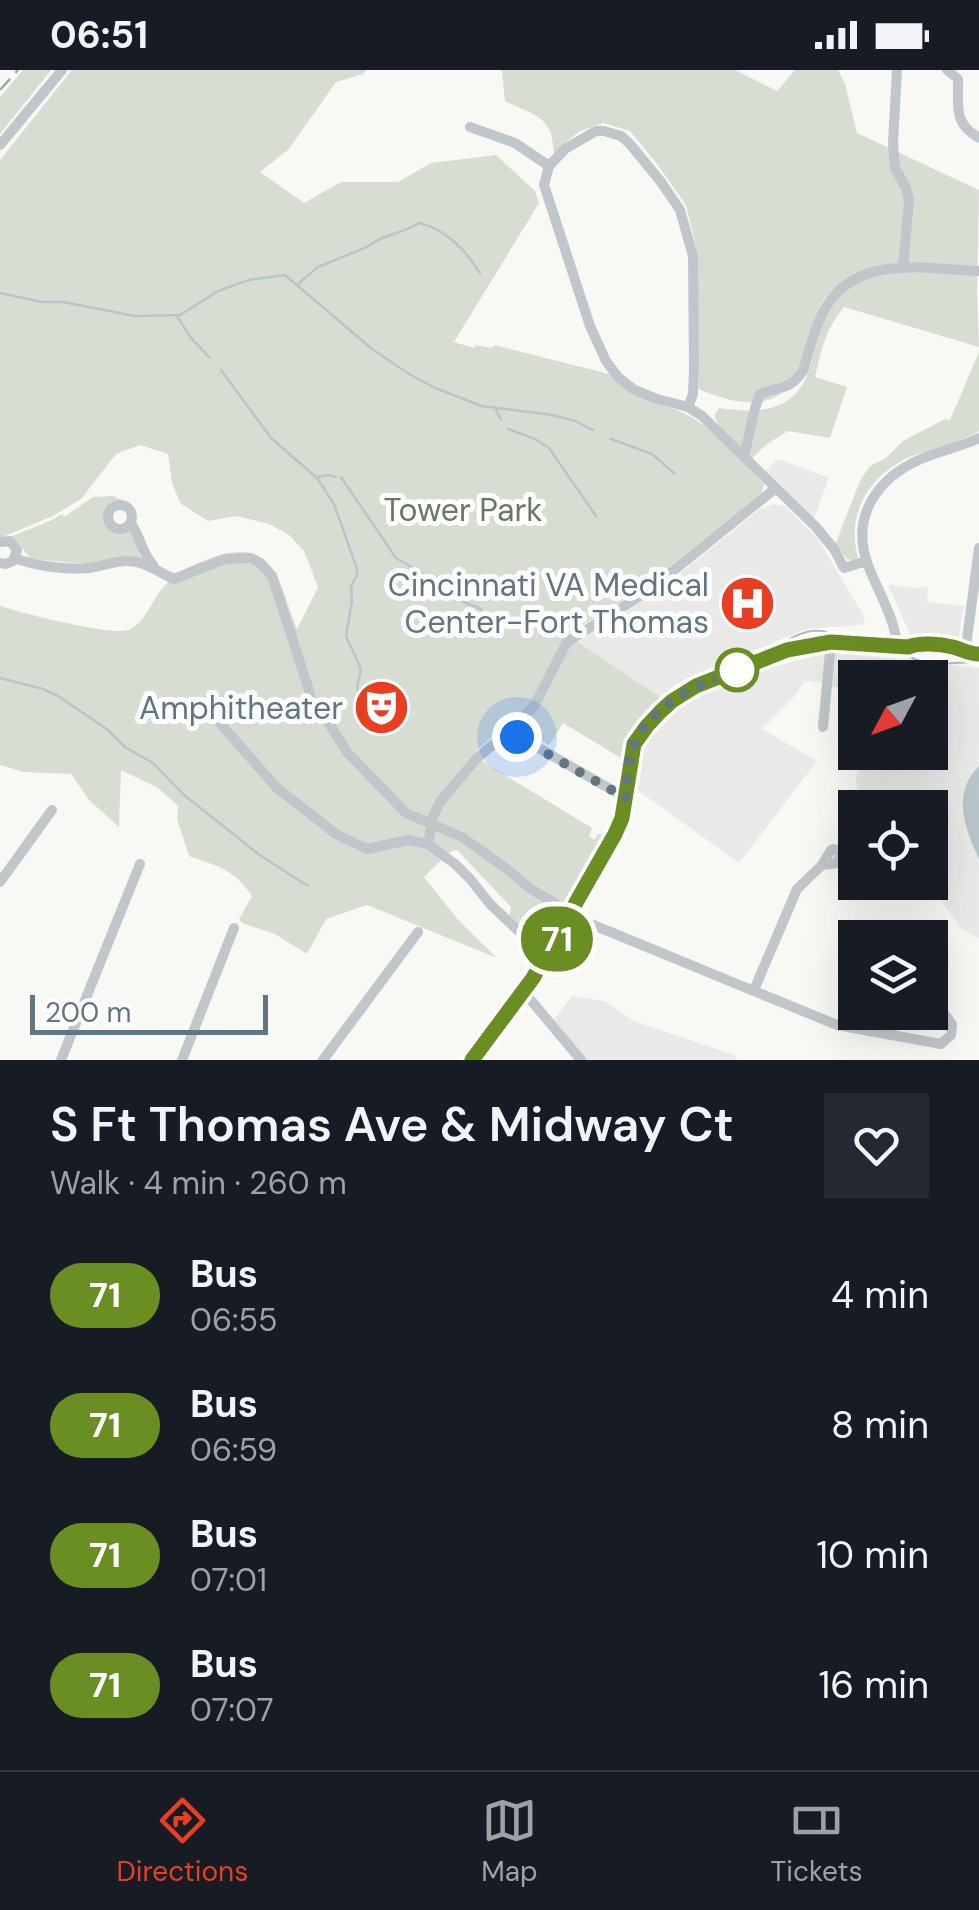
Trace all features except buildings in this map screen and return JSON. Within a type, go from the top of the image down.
[{"type":"main road","points":[[473,1060],[546,957],[619,825],[634,744],[672,701],[696,686],[787,650],[831,642],[915,644],[957,648],[972,654]]},
{"type":"street","points":[[0,145],[62,70]]},
{"type":"street","points":[[898,70],[893,143],[895,168],[909,200],[904,268]]},
{"type":"street","points":[[946,70],[958,79],[956,101],[960,119],[979,138]]},
{"type":"street","points":[[470,126],[515,143],[549,166]]},
{"type":"street","points":[[688,408],[694,369],[693,256],[680,210],[630,144],[612,132],[596,131],[565,149],[549,166],[544,185],[590,326],[606,361],[633,389],[702,416],[826,538],[844,568],[866,561]]},
{"type":"street","points":[[744,457],[760,394],[792,386],[799,378],[825,308],[849,283],[884,268],[979,272]]},
{"type":"street","points":[[902,646],[866,561],[862,521],[885,483],[907,466],[979,438]]},
{"type":"street","points":[[428,844],[434,811],[476,758],[540,698],[567,642],[645,593],[776,488]]},
{"type":"street","points":[[129,525],[156,568]]},
{"type":"street","points":[[0,542],[6,540],[17,550],[10,563],[0,563]]},
{"type":"street","points":[[972,654],[979,548]]},
{"type":"street","points":[[16,558],[76,568],[126,560],[156,568],[174,579],[225,559],[250,558],[260,562],[272,576],[278,593],[310,695],[309,712],[326,719],[347,752],[406,813],[462,837],[531,889],[606,931],[838,1025]]},
{"type":"street","points":[[823,726],[831,642]]},
{"type":"street","points":[[205,706],[277,788],[336,834],[367,849],[408,840],[428,844],[472,880],[490,904],[546,957]]},
{"type":"street","points":[[509,731],[626,798]]},
{"type":"street","points":[[0,882],[52,810]]},
{"type":"street","points":[[61,1060],[140,864]]},
{"type":"street","points":[[754,990],[800,885],[822,864]]},
{"type":"street","points":[[182,1060],[234,928]]},
{"type":"street","points":[[323,1060],[418,932]]},
{"type":"street","points":[[524,992],[581,1060]]},
{"type":"street","points":[[862,1030],[938,1045],[951,1036],[952,1024],[948,1019]]},
{"type":"shaded area","points":[[781,460],[829,478],[814,518],[766,471]]},
{"type":"shaded area","name":"Cincinnati VA Medical Center-Fort Thomas","points":[[774,504],[785,506],[818,539],[865,618],[862,625],[806,629],[693,676],[660,697],[578,642],[658,591],[760,509]]},
{"type":"shaded area","points":[[888,585],[928,586],[927,602],[964,606],[958,640],[911,636]]},
{"type":"shaded area","points":[[828,653],[825,683],[805,681],[762,729],[817,761],[739,863],[636,789],[641,755],[649,738],[695,697],[760,671]]},
{"type":"shaded area","points":[[833,653],[901,660],[838,660],[838,687],[830,686]]},
{"type":"shaded area","points":[[948,665],[979,668],[979,939],[962,929],[941,900],[948,900],[948,790],[859,790],[856,777],[860,770],[948,770]]},
{"type":"shaded area","points":[[979,766],[979,859],[965,824],[963,799],[970,777]]},
{"type":"shaded area","points":[[572,996],[605,1001],[634,1021],[737,1056],[736,1060],[586,1060],[553,1021]]},
{"type":"green space","points":[[23,70],[51,70],[0,134],[0,97]]},
{"type":"green space","name":"Tower Park","points":[[72,70],[366,70],[336,82],[289,149],[260,172],[304,203],[341,182],[398,182],[431,163],[496,155],[535,191],[539,203],[454,342],[474,348],[494,345],[609,374],[638,396],[682,412],[703,425],[764,484],[761,494],[641,589],[570,633],[660,697],[632,729],[621,758],[563,723],[549,745],[514,716],[475,752],[485,763],[592,828],[589,836],[594,840],[598,834],[604,834],[541,946],[509,918],[511,907],[457,850],[424,877],[459,921],[497,958],[367,905],[326,919],[307,954],[275,934],[242,923],[239,919],[252,896],[232,874],[189,856],[177,819],[178,806],[158,788],[121,770],[119,827],[89,800],[71,774],[23,772],[0,765],[0,606],[86,627],[128,630],[182,571],[229,553],[247,552],[260,557],[278,578],[297,629],[318,587],[304,551],[289,535],[269,524],[237,516],[208,521],[181,504],[172,483],[168,454],[140,445],[116,454],[81,499],[53,516],[0,538],[0,160]]},
{"type":"green space","points":[[502,70],[735,70],[777,91],[795,70],[838,70],[857,133],[979,190],[979,347],[844,307],[828,332],[815,377],[847,387],[830,438],[788,431],[752,458],[719,426],[715,416],[719,408],[758,410],[792,397],[807,375],[831,307],[871,268],[843,282],[825,298],[802,363],[784,391],[759,402],[744,402],[699,389],[696,247],[686,205],[630,131],[603,123],[578,132],[554,154],[546,124],[505,101]]},
{"type":"green space","points":[[979,352],[979,431],[912,456],[884,473],[859,510],[855,525],[858,557],[847,559],[835,545],[860,481],[870,466],[886,458],[903,441],[950,420]]},
{"type":"green space","points":[[113,496],[124,501],[107,507],[105,523],[117,533],[133,534],[142,560],[89,564],[31,559],[12,536],[62,514],[64,517],[93,497]]},
{"type":"waterway","points":[[299,283],[318,267],[419,223],[454,242],[480,273]]},
{"type":"waterway","points":[[0,293],[135,316],[180,315],[218,291],[249,280],[285,275],[372,349],[435,388],[482,406],[552,415],[593,430]]},
{"type":"waterway","points":[[177,316],[210,358]]},
{"type":"waterway","points":[[221,370],[271,438],[317,478],[334,504],[357,569],[351,586],[346,636],[361,669],[357,688],[361,700]]},
{"type":"waterway","points":[[495,408],[501,420]]},
{"type":"waterway","points":[[508,429],[549,448],[596,516]]},
{"type":"waterway","points":[[611,439],[652,454],[674,473]]},
{"type":"waterway","points":[[318,477],[336,477]]},
{"type":"waterway","points":[[341,477],[396,558],[483,613]]},
{"type":"waterway","points":[[0,678],[58,696],[108,730],[125,747],[153,763],[184,795],[261,856],[308,886]]},
{"type":"railway","points":[[0,90],[18,70]]},
{"type":"bus line","name":"71","points":[[472,1060],[553,946],[619,825],[634,744],[672,701],[696,686],[787,650],[831,642],[908,647],[915,644],[979,654]]},
{"type":"place","name":"Cincinnati VA Medical Center-Fort Thomas","points":[[748,603]]},
{"type":"place","name":"Amphitheater","points":[[382,708]]},
{"type":"route","points":[[517,737],[626,798],[631,754],[647,726],[672,701],[696,686],[737,670]]}]
